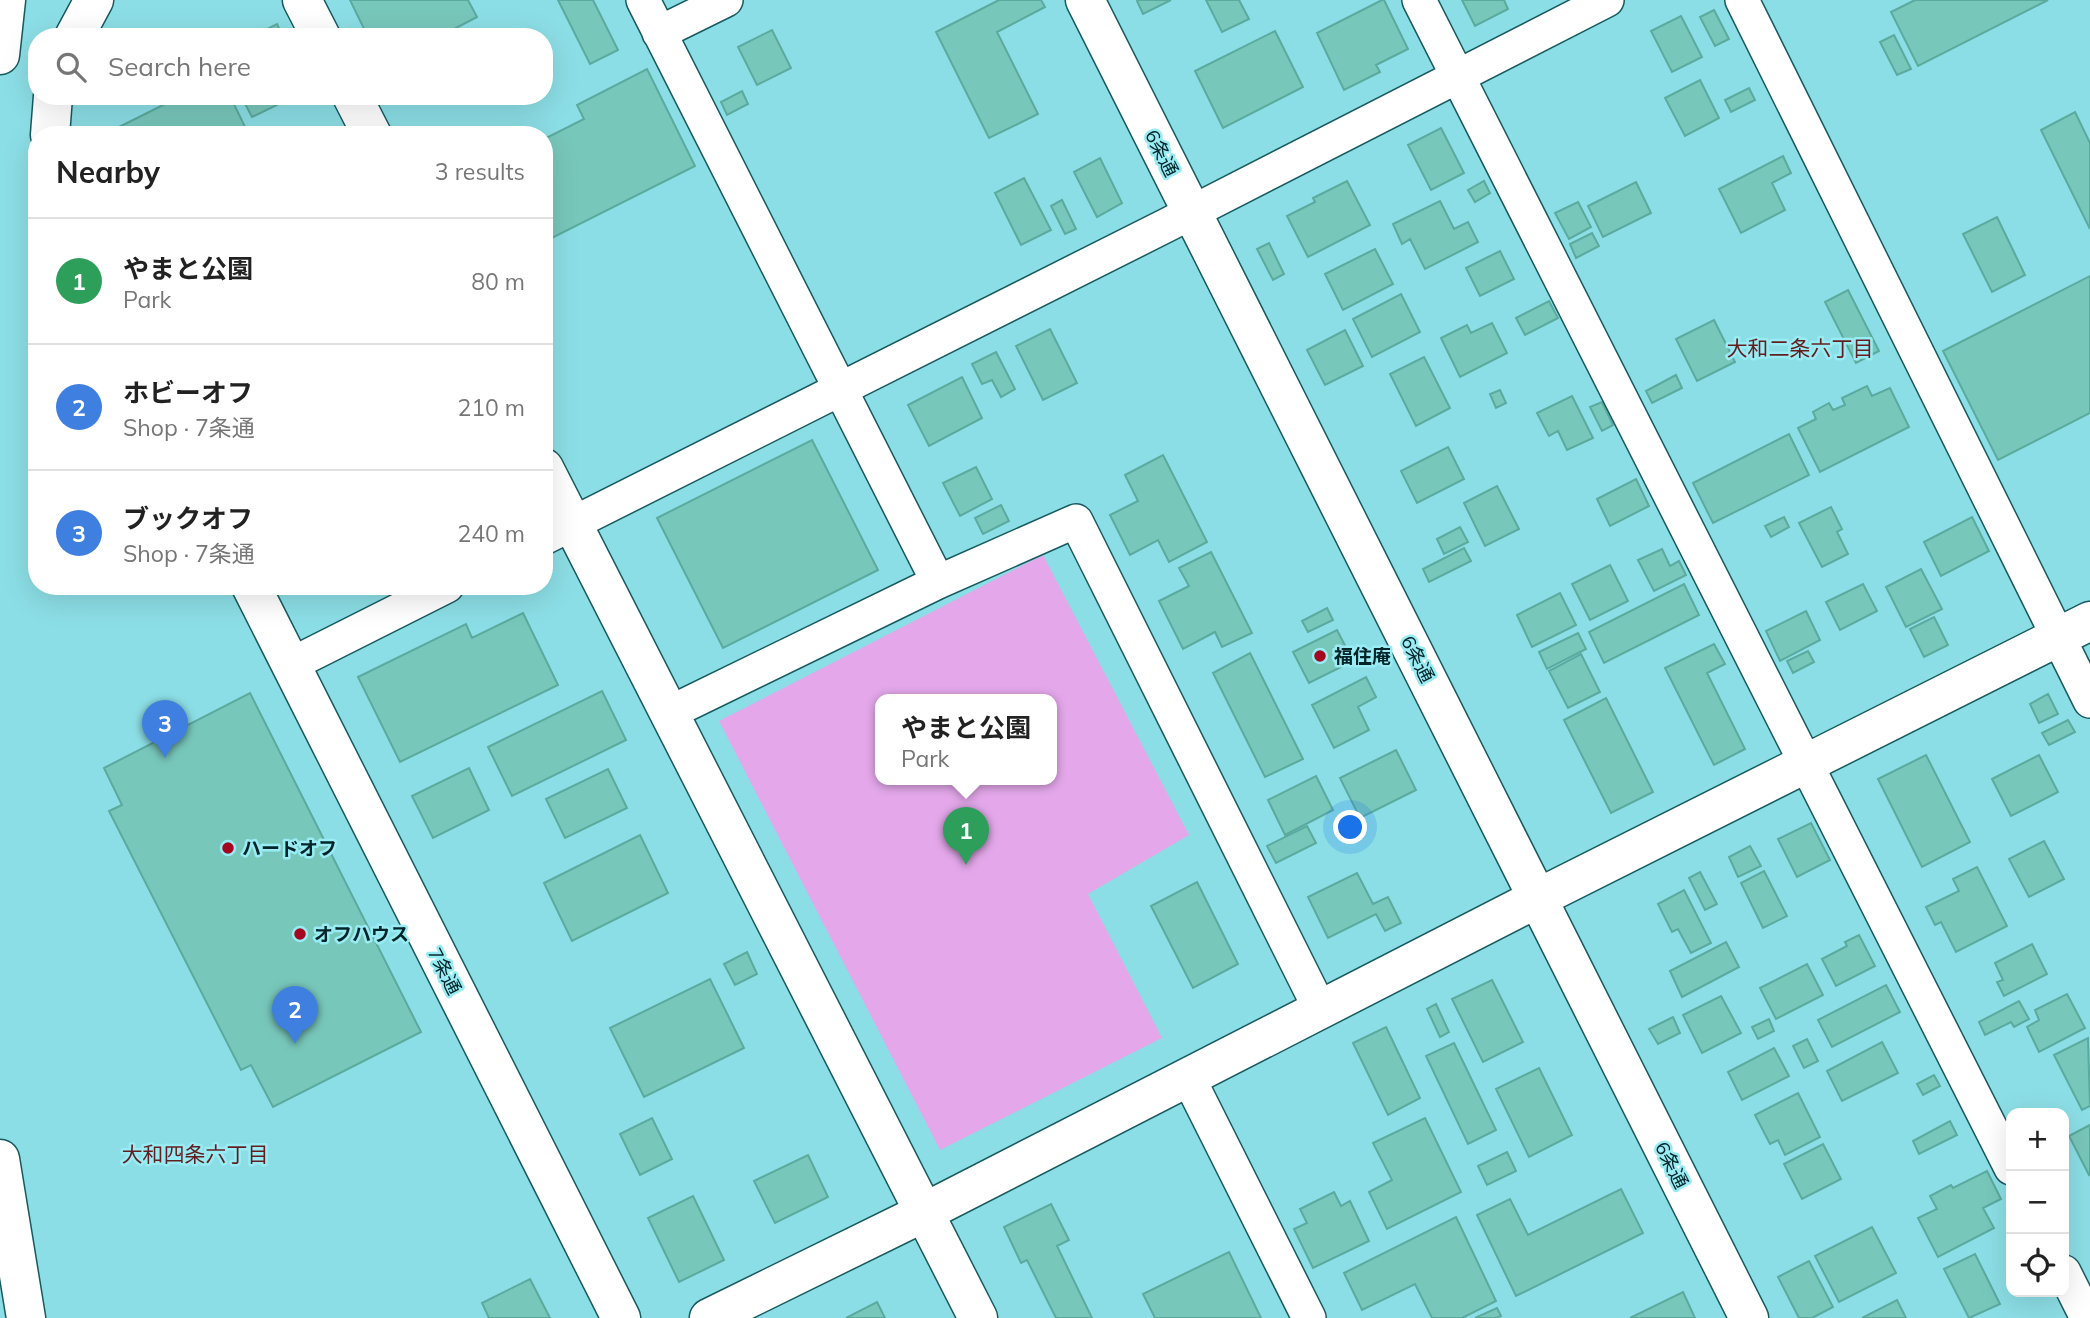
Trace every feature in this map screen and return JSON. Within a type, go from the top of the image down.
[{"type":"main road","points":[[0,55],[6,0]]},
{"type":"main road","points":[[79,28],[94,0]]},
{"type":"main road","points":[[302,0],[316,28]]},
{"type":"main road","name":"6条通","points":[[1085,0],[1749,1318]]},
{"type":"main road","points":[[51,126],[52,105]]},
{"type":"main road","points":[[357,105],[367,126]]},
{"type":"main road","points":[[553,506],[559,531],[671,712],[978,1318]]},
{"type":"main road","name":"7条通","points":[[255,595],[621,1318]]},
{"type":"main road","points":[[709,1318],[925,1212],[1538,898],[2074,629]]},
{"type":"main road","points":[[0,1159],[26,1318]]},
{"type":"street","points":[[643,0],[938,582]]},
{"type":"street","points":[[659,33],[726,0]]},
{"type":"street","points":[[1419,0],[2006,1158]]},
{"type":"street","points":[[559,531],[1607,0]]},
{"type":"street","points":[[1742,0],[2074,629],[2090,701]]},
{"type":"street","points":[[671,712],[938,582],[1076,521],[1320,1009]]},
{"type":"street","points":[[290,665],[429,595]]},
{"type":"street","points":[[1188,1077],[1309,1318]]},
{"type":"street","points":[[2069,1282],[2087,1318]]},
{"type":"shaded area","points":[[1043,555],[1189,835],[1088,894],[1162,1038],[940,1150],[719,721]]},
{"type":"building","points":[[350,0],[468,0],[477,17],[456,28],[364,28]]},
{"type":"building","points":[[558,0],[593,0],[618,50],[590,64]]},
{"type":"building","points":[[999,0],[1041,0],[1045,7],[997,32],[1038,114],[989,138],[936,32]]},
{"type":"building","points":[[1171,0],[1143,14],[1137,1]]},
{"type":"building","points":[[1206,0],[1239,0],[1249,19],[1222,32]]},
{"type":"building","points":[[1382,0],[1408,49],[1376,65],[1380,72],[1344,90],[1317,33]]},
{"type":"building","points":[[1462,0],[1504,0],[1508,9],[1475,26]]},
{"type":"building","points":[[1915,0],[2048,0],[1918,66],[1891,12]]},
{"type":"building","points":[[1714,10],[1729,39],[1715,46],[1700,17]]},
{"type":"building","points":[[1681,16],[1702,57],[1672,72],[1651,31]]},
{"type":"building","points":[[772,30],[791,68],[757,85],[738,47]]},
{"type":"building","points":[[1275,31],[1303,87],[1223,128],[1195,71]]},
{"type":"building","points":[[1894,35],[1911,69],[1897,75],[1880,42]]},
{"type":"building","points":[[647,69],[695,166],[553,237],[553,134],[584,119],[577,105]]},
{"type":"building","points":[[1700,80],[1719,118],[1685,136],[1665,98]]},
{"type":"building","points":[[1749,88],[1755,100],[1731,112],[1725,100]]},
{"type":"building","points":[[742,91],[748,104],[727,115],[721,102]]},
{"type":"building","points":[[163,105],[234,105],[245,126],[121,126]]},
{"type":"building","points":[[246,105],[277,105],[252,117]]},
{"type":"building","points":[[2075,112],[2090,143],[2090,229],[2041,130]]},
{"type":"building","points":[[1441,128],[1464,173],[1431,190],[1408,145]]},
{"type":"building","points":[[1783,156],[1791,173],[1772,183],[1785,210],[1741,233],[1719,189]]},
{"type":"building","points":[[1100,158],[1122,203],[1097,217],[1074,172]]},
{"type":"building","points":[[1024,178],[1051,230],[1021,245],[995,193]]},
{"type":"building","points":[[1347,181],[1370,225],[1308,257],[1287,216],[1315,202],[1313,198]]},
{"type":"building","points":[[1484,181],[1490,193],[1475,202],[1468,190]]},
{"type":"building","points":[[1636,182],[1651,213],[1603,237],[1588,206]]},
{"type":"building","points":[[1062,200],[1076,229],[1065,234],[1051,206]]},
{"type":"building","points":[[1440,201],[1454,229],[1468,222],[1478,242],[1425,269],[1410,239],[1402,244],[1393,224]]},
{"type":"building","points":[[1578,202],[1591,227],[1569,239],[1555,213]]},
{"type":"building","points":[[1997,217],[2025,275],[1992,292],[1963,234]]},
{"type":"building","points":[[1592,233],[1599,246],[1576,258],[1570,244]]},
{"type":"building","points":[[1269,243],[1284,274],[1273,280],[1257,249]]},
{"type":"building","points":[[1375,249],[1393,284],[1343,310],[1325,274]]},
{"type":"building","points":[[1500,251],[1514,279],[1480,296],[1466,268]]},
{"type":"building","points":[[2090,276],[2090,413],[1998,460],[1943,351]]},
{"type":"building","points":[[1848,290],[1879,351],[1856,363],[1825,302]]},
{"type":"building","points":[[1401,294],[1420,332],[1372,357],[1353,319]]},
{"type":"building","points":[[1549,301],[1558,318],[1525,335],[1516,318]]},
{"type":"building","points":[[1714,320],[1735,362],[1697,381],[1676,339]]},
{"type":"building","points":[[1492,323],[1507,353],[1460,377],[1441,338],[1467,325],[1471,333]]},
{"type":"building","points":[[1050,329],[1077,383],[1043,400],[1016,346]]},
{"type":"building","points":[[1345,330],[1363,366],[1325,385],[1307,350]]},
{"type":"building","points":[[996,352],[1015,389],[1001,397],[992,380],[982,384],[972,364]]},
{"type":"building","points":[[1424,357],[1450,408],[1416,426],[1390,374]]},
{"type":"building","points":[[1676,375],[1682,388],[1652,403],[1646,391]]},
{"type":"building","points":[[962,377],[982,418],[929,446],[908,405]]},
{"type":"building","points":[[1867,386],[1872,396],[1890,388],[1909,427],[1820,472],[1798,428],[1816,419],[1813,412],[1829,403],[1833,410],[1845,405],[1842,398]]},
{"type":"building","points":[[1500,390],[1506,403],[1496,408],[1490,394]]},
{"type":"building","points":[[1572,396],[1593,438],[1567,450],[1558,431],[1549,436],[1537,413]]},
{"type":"building","points":[[1602,402],[1613,425],[1602,431],[1590,407]]},
{"type":"building","points":[[1789,434],[1809,475],[1713,523],[1693,483]]},
{"type":"building","points":[[812,440],[878,570],[723,648],[657,518]]},
{"type":"building","points":[[1448,447],[1464,479],[1417,503],[1401,471]]},
{"type":"building","points":[[1163,455],[1207,542],[1169,562],[1158,540],[1130,555],[1110,515],[1138,501],[1125,475]]},
{"type":"building","points":[[976,467],[992,499],[960,516],[943,483]]},
{"type":"building","points":[[1636,479],[1649,506],[1610,526],[1597,499]]},
{"type":"building","points":[[1497,486],[1519,529],[1485,546],[1464,503]]},
{"type":"building","points":[[1001,505],[1009,521],[983,534],[975,518]]},
{"type":"building","points":[[1831,507],[1842,529],[1837,532],[1848,554],[1822,567],[1799,523]]},
{"type":"building","points":[[1784,517],[1789,527],[1771,537],[1765,526]]},
{"type":"building","points":[[1972,517],[1989,551],[1941,576],[1924,542]]},
{"type":"building","points":[[1460,527],[1468,542],[1444,554],[1437,539]]},
{"type":"building","points":[[1464,548],[1471,561],[1429,582],[1423,569]]},
{"type":"building","points":[[1662,549],[1670,566],[1679,561],[1686,575],[1654,591],[1638,560]]},
{"type":"building","points":[[1211,552],[1252,633],[1222,647],[1215,632],[1183,649],[1159,601],[1189,586],[1179,568]]},
{"type":"building","points":[[1610,565],[1628,601],[1590,620],[1572,584]]},
{"type":"building","points":[[1921,569],[1942,609],[1906,627],[1886,587]]},
{"type":"building","points":[[1684,584],[1699,615],[1604,663],[1589,632]]},
{"type":"building","points":[[1863,584],[1877,611],[1840,630],[1826,602]]},
{"type":"building","points":[[1560,593],[1576,625],[1532,647],[1517,615]]},
{"type":"building","points":[[1327,608],[1333,620],[1308,632],[1302,621]]},
{"type":"building","points":[[1806,611],[1820,640],[1780,661],[1766,631]]},
{"type":"building","points":[[523,613],[558,685],[400,762],[358,677],[466,624],[472,638]]},
{"type":"building","points":[[1934,617],[1948,645],[1924,657],[1910,629]]},
{"type":"building","points":[[1337,630],[1353,661],[1309,683],[1293,652]]},
{"type":"building","points":[[1578,633],[1586,649],[1547,669],[1539,652]]},
{"type":"building","points":[[1714,644],[1725,664],[1707,673],[1745,749],[1714,765],[1665,668]]},
{"type":"building","points":[[1808,651],[1814,662],[1793,673],[1787,661]]},
{"type":"building","points":[[1250,653],[1303,759],[1265,777],[1213,673]]},
{"type":"building","points":[[1581,654],[1600,692],[1568,708],[1549,671]]},
{"type":"building","points":[[1366,677],[1376,697],[1358,707],[1369,730],[1334,748],[1312,705]]},
{"type":"building","points":[[602,691],[626,740],[512,796],[488,747]]},
{"type":"building","points":[[250,693],[421,1032],[273,1107],[251,1065],[241,1070],[109,811],[122,805],[104,768]]},
{"type":"building","points":[[2048,694],[2058,714],[2039,723],[2030,704]]},
{"type":"building","points":[[1606,698],[1653,792],[1611,813],[1564,720]]},
{"type":"building","points":[[2068,720],[2075,732],[2049,745],[2042,733]]},
{"type":"building","points":[[1396,750],[1416,790],[1360,818],[1340,778]]},
{"type":"building","points":[[1926,755],[1970,842],[1922,867],[1878,779]]},
{"type":"building","points":[[2039,755],[2058,792],[2011,816],[1992,779]]},
{"type":"building","points":[[469,768],[489,810],[433,838],[412,796]]},
{"type":"building","points":[[608,769],[627,808],[565,838],[546,799]]},
{"type":"building","points":[[1316,776],[1333,810],[1285,835],[1268,800]]},
{"type":"building","points":[[1811,823],[1830,860],[1797,877],[1778,839]]},
{"type":"building","points":[[1307,826],[1316,843],[1276,863],[1267,846]]},
{"type":"building","points":[[640,835],[668,893],[572,941],[544,883]]},
{"type":"building","points":[[2044,841],[2064,879],[2029,897],[2009,859]]},
{"type":"building","points":[[1750,846],[1761,866],[1738,877],[1729,857]]},
{"type":"building","points":[[1977,867],[2007,926],[1956,952],[1941,922],[1935,925],[1926,907],[1959,891],[1953,879]]},
{"type":"building","points":[[1764,871],[1787,916],[1763,928],[1741,883]]},
{"type":"building","points":[[1700,872],[1717,904],[1705,910],[1689,878]]},
{"type":"building","points":[[1357,873],[1373,904],[1388,897],[1401,923],[1385,931],[1376,914],[1328,938],[1308,897]]},
{"type":"building","points":[[1197,882],[1238,964],[1193,988],[1151,906]]},
{"type":"building","points":[[1684,890],[1711,943],[1691,953],[1678,929],[1672,932],[1658,904]]},
{"type":"building","points":[[1859,935],[1875,966],[1836,986],[1822,959],[1847,946],[1845,942]]},
{"type":"building","points":[[1726,942],[1739,967],[1682,997],[1670,971]]},
{"type":"building","points":[[2032,944],[2047,974],[2004,996],[1997,982],[2003,980],[1995,963]]},
{"type":"building","points":[[747,952],[757,974],[735,985],[724,964]]},
{"type":"building","points":[[1807,964],[1823,995],[1776,1019],[1760,988]]},
{"type":"building","points":[[710,979],[744,1048],[644,1097],[610,1028]]},
{"type":"building","points":[[1492,980],[1523,1042],[1483,1062],[1452,999]]},
{"type":"building","points":[[1886,985],[1900,1012],[1832,1047],[1818,1020]]},
{"type":"building","points":[[2067,994],[2085,1028],[2039,1052],[2027,1027],[2039,1020],[2035,1010]]},
{"type":"building","points":[[1721,996],[1741,1033],[1702,1053],[1683,1015]]},
{"type":"building","points":[[2019,1001],[2029,1019],[2014,1027],[2011,1022],[1985,1035],[1979,1022]]},
{"type":"building","points":[[1436,1004],[1449,1032],[1440,1037],[1427,1009]]},
{"type":"building","points":[[1673,1017],[1680,1033],[1658,1044],[1649,1029]]},
{"type":"building","points":[[1769,1019],[1774,1031],[1758,1039],[1752,1027]]},
{"type":"building","points":[[1386,1027],[1420,1098],[1388,1115],[1353,1043]]},
{"type":"building","points":[[2088,1038],[2090,1106],[2082,1110],[2054,1055]]},
{"type":"building","points":[[1807,1039],[1818,1061],[1804,1068],[1793,1046]]},
{"type":"building","points":[[1882,1042],[1898,1073],[1842,1101],[1827,1071]]},
{"type":"building","points":[[1454,1043],[1496,1130],[1468,1144],[1426,1056]]},
{"type":"building","points":[[1774,1048],[1789,1076],[1742,1100],[1728,1072]]},
{"type":"building","points":[[1539,1068],[1572,1135],[1529,1157],[1496,1089]]},
{"type":"building","points":[[1934,1075],[1940,1086],[1923,1095],[1917,1084]]},
{"type":"building","points":[[1798,1093],[1820,1137],[1785,1155],[1778,1140],[1770,1144],[1755,1115]]},
{"type":"building","points":[[652,1118],[672,1159],[640,1175],[620,1134]]},
{"type":"building","points":[[1425,1118],[1461,1192],[1387,1229],[1369,1192],[1392,1180],[1373,1143]]},
{"type":"building","points":[[1950,1121],[1957,1135],[1919,1154],[1913,1141]]},
{"type":"building","points":[[2090,1125],[2089,1175],[2069,1136]]},
{"type":"building","points":[[1823,1144],[1841,1179],[1802,1199],[1784,1164]]},
{"type":"building","points":[[1507,1152],[1516,1171],[1487,1185],[1478,1166]]},
{"type":"building","points":[[808,1155],[828,1197],[775,1223],[754,1181]]},
{"type":"building","points":[[1987,1171],[2001,1199],[1983,1208],[1994,1228],[1938,1257],[1918,1218],[1937,1209],[1930,1196]]},
{"type":"building","points":[[1621,1189],[1643,1233],[1516,1296],[1477,1215],[1510,1199],[1528,1235]]},
{"type":"building","points":[[1334,1192],[1341,1206],[1350,1201],[1369,1241],[1313,1268],[1294,1229],[1307,1223],[1300,1209]]},
{"type":"building","points":[[693,1196],[724,1260],[679,1282],[648,1218]]},
{"type":"building","points":[[1051,1204],[1069,1240],[1057,1246],[1092,1318],[1056,1318],[1027,1260],[1021,1263],[1004,1227]]},
{"type":"building","points":[[1456,1217],[1496,1301],[1462,1318],[1432,1318],[1415,1284],[1362,1310],[1344,1273]]},
{"type":"building","points":[[1872,1227],[1896,1273],[1839,1302],[1815,1256]]},
{"type":"building","points":[[1229,1252],[1261,1318],[1155,1318],[1143,1294]]},
{"type":"building","points":[[1975,1254],[2000,1304],[1969,1318],[1944,1269]]},
{"type":"building","points":[[1809,1261],[1833,1307],[1812,1318],[1799,1318],[1778,1277]]},
{"type":"building","points":[[530,1279],[550,1318],[489,1318],[482,1303]]},
{"type":"building","points":[[1683,1292],[1695,1318],[1630,1318]]},
{"type":"building","points":[[1897,1300],[1906,1318],[1862,1318]]},
{"type":"building","points":[[877,1302],[885,1318],[846,1318]]},
{"type":"building","points":[[1497,1308],[1501,1316],[1475,1318]]},
{"type":"place","name":"福住庵","points":[[1320,656]]},
{"type":"place","name":"ブックオフ","points":[[165,758]]},
{"type":"place","name":"ハードオフ","points":[[228,848]]},
{"type":"place","name":"やまと公園","points":[[966,865]]},
{"type":"place","name":"オフハウス","points":[[300,934]]},
{"type":"place","name":"ホビーオフ","points":[[295,1044]]},
{"type":"district","name":"大和二条六丁目","points":[[1800,349]]},
{"type":"district","name":"大和四条六丁目","points":[[195,1155]]}]
